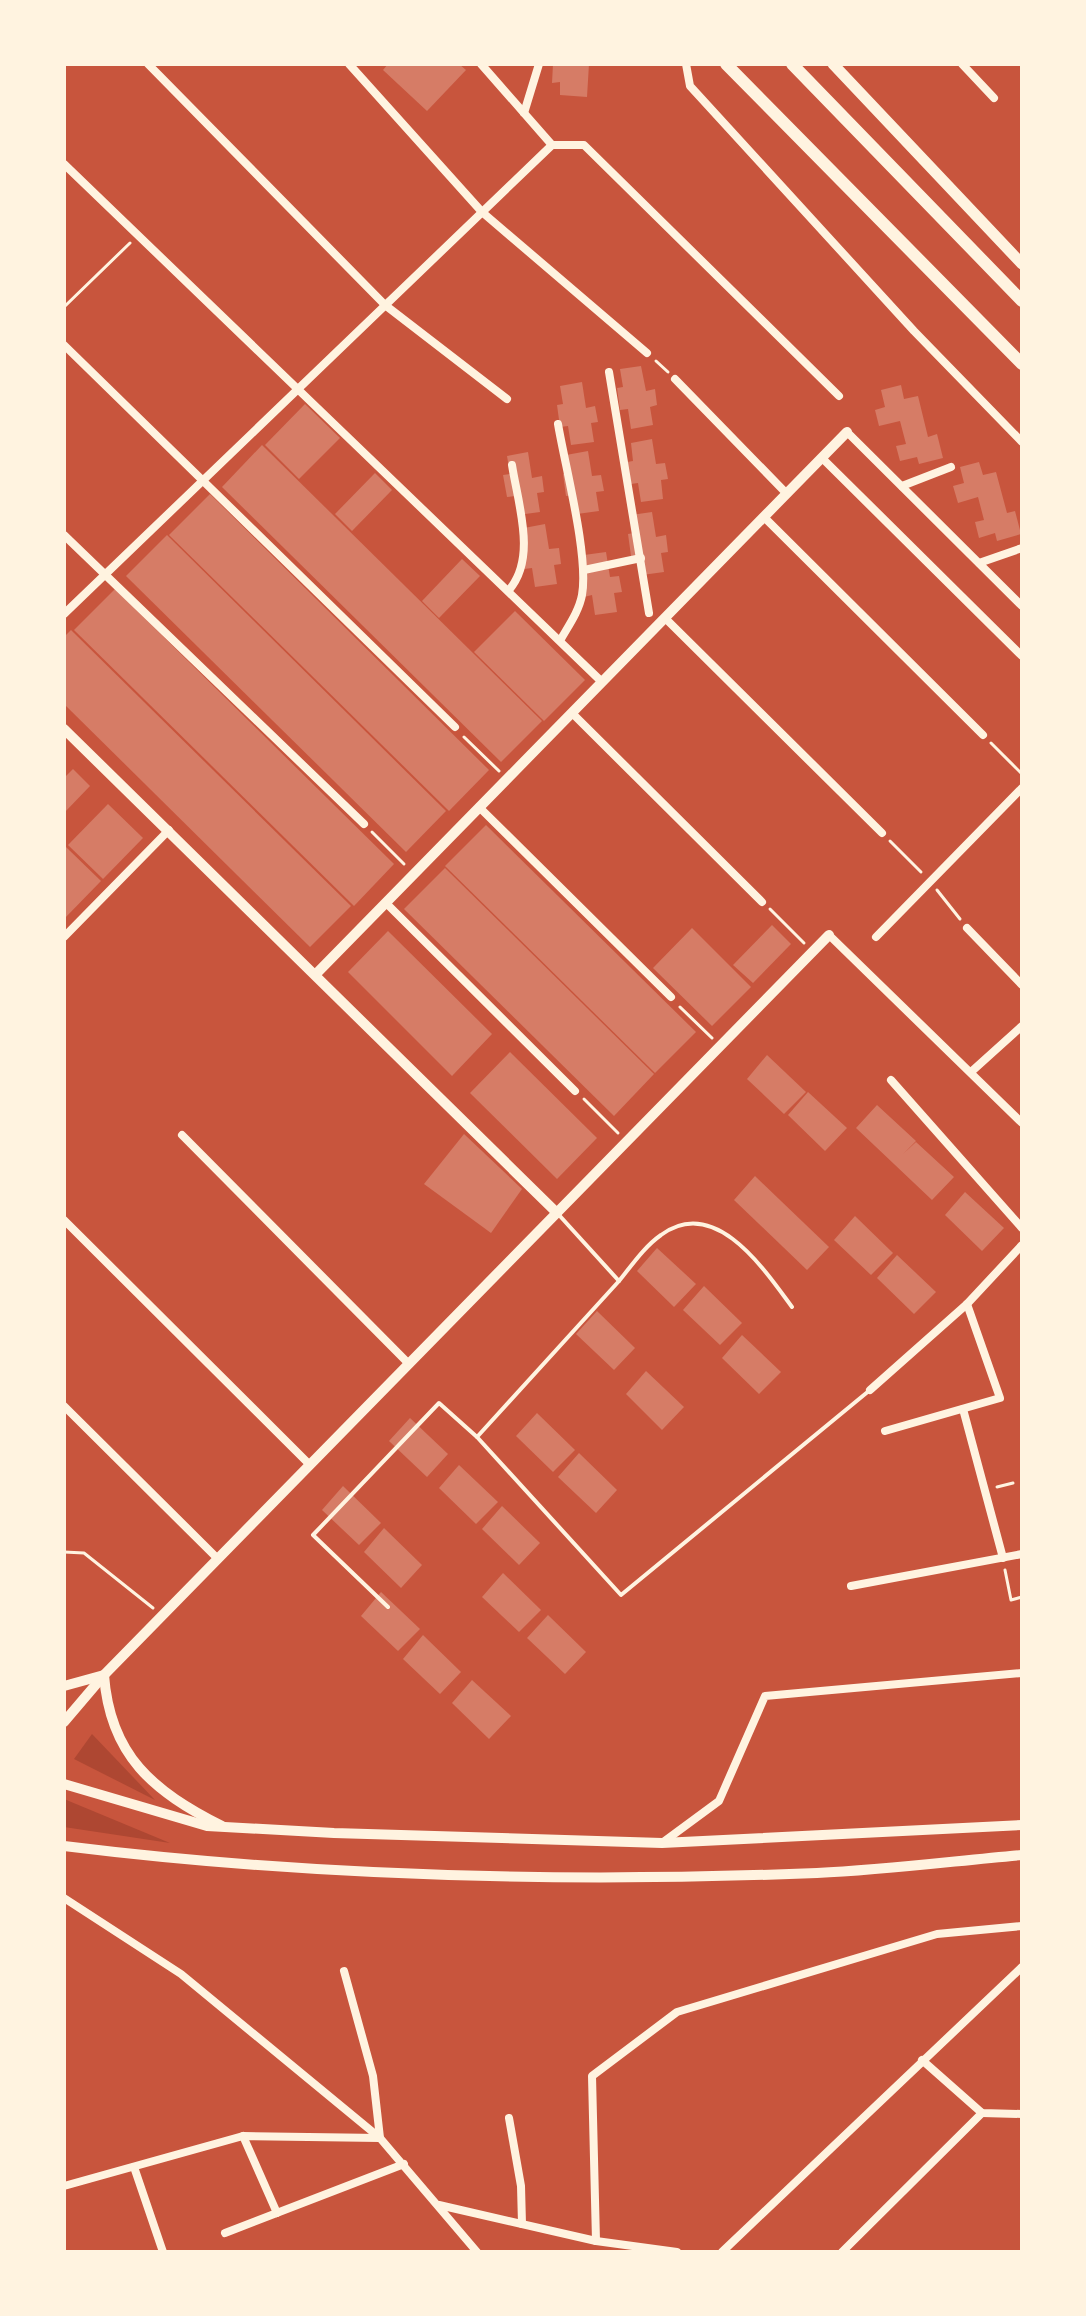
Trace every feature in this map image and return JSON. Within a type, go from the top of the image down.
[{"type":"highway","points":[[726,64],[1022,364]]},
{"type":"highway","points":[[792,64],[1022,301]]},
{"type":"main road","points":[[833,64],[1022,264]]},
{"type":"street","points":[[148,64],[385,305],[507,399]]},
{"type":"street","points":[[349,64],[482,212],[647,353]]},
{"type":"street","points":[[481,64],[552,145]]},
{"type":"street","points":[[524,113],[539,64]]},
{"type":"street","points":[[686,64],[690,86],[914,331],[1022,442]]},
{"type":"street","points":[[962,64],[994,98]]},
{"type":"street","points":[[64,614],[552,145],[584,145],[839,396]]},
{"type":"street","points":[[64,164],[561,639],[602,682]]},
{"type":"street","points":[[64,345],[455,727]]},
{"type":"street","points":[[609,372],[649,613]]},
{"type":"street","points":[[675,379],[787,494]]},
{"type":"street","points":[[558,424],[584,570],[582,595],[575,616],[561,639]]},
{"type":"street","points":[[316,974],[847,432],[1022,606]]},
{"type":"street","points":[[822,458],[1022,656]]},
{"type":"street","points":[[509,590],[518,579],[524,562],[512,465]]},
{"type":"street","points":[[902,486],[951,467]]},
{"type":"street","points":[[764,517],[983,735]]},
{"type":"street","points":[[64,535],[364,824]]},
{"type":"street","points":[[979,563],[1022,548]]},
{"type":"street","points":[[584,570],[641,558]]},
{"type":"street","points":[[666,619],[882,833]]},
{"type":"street","points":[[572,713],[762,902]]},
{"type":"street","points":[[64,729],[557,1213]]},
{"type":"street","points":[[876,937],[1022,788]]},
{"type":"street","points":[[479,807],[671,997]]},
{"type":"street","points":[[64,936],[169,830]]},
{"type":"street","points":[[386,903],[575,1091]]},
{"type":"street","points":[[967,928],[1022,985]]},
{"type":"street","points":[[64,1722],[104,1675],[829,935],[1022,1123]]},
{"type":"street","points":[[971,1072],[1022,1026]]},
{"type":"street","points":[[891,1080],[1022,1228]]},
{"type":"street","points":[[182,1135],[409,1364]]},
{"type":"street","points":[[64,1220],[310,1465]]},
{"type":"street","points":[[870,1390],[967,1304],[1022,1245]]},
{"type":"street","points":[[885,1431],[1000,1398],[967,1304]]},
{"type":"street","points":[[64,1406],[218,1559]]},
{"type":"street","points":[[963,1409],[1003,1558]]},
{"type":"street","points":[[851,1586],[1022,1554]]},
{"type":"street","points":[[662,1843],[719,1801],[765,1696],[1022,1673]]},
{"type":"street","points":[[64,1686],[104,1675]]},
{"type":"street","points":[[104,1675],[114,1732],[145,1777],[191,1810],[225,1827]]},
{"type":"street","points":[[64,1784],[178,1819],[225,1827],[662,1843],[1022,1825]]},
{"type":"street","points":[[64,1846],[255,1867],[511,1878],[820,1873],[1022,1855]]},
{"type":"street","points":[[64,1898],[181,1974],[380,2138],[477,2252]]},
{"type":"street","points":[[596,2241],[592,2076],[677,2012],[937,1934],[1022,1926]]},
{"type":"street","points":[[722,2252],[1022,1967]]},
{"type":"street","points":[[344,1971],[373,2076],[380,2138]]},
{"type":"street","points":[[922,2060],[982,2113],[1022,2114]]},
{"type":"street","points":[[842,2252],[982,2113]]},
{"type":"street","points":[[509,2118],[521,2186],[522,2224]]},
{"type":"street","points":[[64,2186],[243,2136],[380,2138]]},
{"type":"street","points":[[243,2136],[277,2213]]},
{"type":"street","points":[[225,2233],[404,2164]]},
{"type":"street","points":[[134,2167],[163,2252]]},
{"type":"street","points":[[438,2205],[596,2241],[677,2252]]},
{"type":"lane","points":[[557,1213],[619,1281]]},
{"type":"lane","points":[[477,1437],[663,1233],[689,1223],[716,1227],[757,1259],[792,1307]]},
{"type":"lane","points":[[388,1607],[313,1535],[439,1403],[477,1437],[621,1595],[870,1390]]},
{"type":"path","points":[[64,307],[138,235]]},
{"type":"path","points":[[647,353],[675,379]]},
{"type":"path","points":[[455,727],[507,779]]},
{"type":"path","points":[[983,735],[1022,774]]},
{"type":"path","points":[[364,824],[414,874]]},
{"type":"path","points":[[762,902],[813,952]]},
{"type":"path","points":[[671,997],[720,1046]]},
{"type":"path","points":[[575,1091],[626,1142]]},
{"type":"path","points":[[64,1552],[84,1553],[162,1616]]},
{"type":"path","points":[[1003,1558],[1011,1600],[1022,1597]]},
{"type":"shaded area","points":[[92,1734],[155,1800],[74,1759]]},
{"type":"shaded area","points":[[64,1799],[170,1843],[64,1827]]},
{"type":"building","points":[[388,64],[459,64],[466,70],[427,111],[383,70]]},
{"type":"building","points":[[553,64],[589,64],[587,97],[560,95],[560,82],[552,83]]},
{"type":"building","points":[[641,366],[646,391],[655,389],[657,405],[650,407],[653,425],[631,429],[628,409],[620,410],[617,388],[623,387],[620,369]]},
{"type":"building","points":[[582,382],[586,408],[595,406],[598,422],[591,423],[594,442],[571,445],[568,426],[560,427],[557,405],[563,404],[560,386]]},
{"type":"building","points":[[901,385],[904,399],[918,396],[928,437],[937,434],[943,458],[919,464],[917,457],[900,461],[896,446],[906,444],[900,421],[879,426],[875,410],[885,407],[881,390]]},
{"type":"building","points":[[305,404],[340,438],[299,479],[265,445]]},
{"type":"building","points":[[652,439],[656,464],[665,463],[668,479],[661,480],[663,499],[641,502],[638,483],[631,484],[627,462],[633,461],[631,443]]},
{"type":"building","points":[[262,445],[542,721],[501,762],[222,487]]},
{"type":"building","points":[[588,451],[592,476],[601,475],[604,491],[596,492],[599,511],[577,514],[574,495],[566,496],[563,474],[569,473],[566,455]]},
{"type":"building","points":[[528,452],[532,478],[542,476],[544,492],[537,493],[540,512],[518,515],[515,496],[507,497],[503,475],[510,474],[507,456]]},
{"type":"building","points":[[979,462],[983,475],[996,472],[1007,513],[1015,511],[1021,534],[997,541],[995,533],[979,538],[975,522],[984,520],[978,497],[958,503],[953,486],[964,483],[960,467]]},
{"type":"building","points":[[375,473],[392,490],[352,531],[335,514]]},
{"type":"building","points":[[210,494],[489,770],[449,811],[169,535]]},
{"type":"building","points":[[652,512],[656,537],[666,535],[668,552],[661,553],[664,572],[642,575],[639,555],[631,556],[628,534],[634,533],[631,515]]},
{"type":"building","points":[[545,524],[549,549],[559,548],[561,564],[554,565],[557,584],[535,587],[532,568],[524,569],[524,528]]},
{"type":"building","points":[[167,535],[446,811],[406,852],[126,576]]},
{"type":"building","points":[[606,552],[610,577],[619,576],[622,592],[614,593],[617,612],[595,615],[592,595],[584,597],[581,575],[587,573],[584,555]]},
{"type":"building","points":[[462,559],[480,576],[439,618],[422,601]]},
{"type":"building","points":[[115,589],[394,864],[354,906],[74,630]]},
{"type":"building","points":[[515,611],[585,680],[544,721],[474,652]]},
{"type":"building","points":[[71,630],[351,906],[310,947],[64,704],[64,637]]},
{"type":"building","points":[[73,769],[90,786],[64,813],[64,778]]},
{"type":"building","points":[[108,804],[143,838],[103,879],[68,845]]},
{"type":"building","points":[[486,825],[696,1032],[655,1073],[445,866]]},
{"type":"building","points":[[66,847],[101,881],[64,919],[64,849]]},
{"type":"building","points":[[445,868],[654,1074],[614,1116],[404,909]]},
{"type":"building","points":[[772,925],[791,944],[753,983],[733,965]]},
{"type":"building","points":[[692,928],[751,987],[712,1026],[653,968]]},
{"type":"building","points":[[388,931],[492,1034],[452,1076],[348,972]]},
{"type":"building","points":[[510,1052],[597,1138],[557,1179],[470,1093]]},
{"type":"building","points":[[767,1055],[806,1092],[784,1114],[747,1079]]},
{"type":"building","points":[[808,1092],[847,1128],[825,1151],[788,1115]]},
{"type":"building","points":[[877,1105],[916,1141],[903,1154],[916,1142],[954,1177],[932,1200],[856,1128]]},
{"type":"building","points":[[464,1134],[522,1189],[491,1233],[424,1184]]},
{"type":"building","points":[[755,1176],[829,1247],[807,1270],[734,1200]]},
{"type":"building","points":[[965,1192],[1004,1228],[982,1251],[945,1215]]},
{"type":"building","points":[[855,1216],[893,1253],[871,1275],[834,1240]]},
{"type":"building","points":[[657,1248],[696,1284],[674,1307],[637,1271]]},
{"type":"building","points":[[897,1255],[936,1292],[914,1314],[877,1278]]},
{"type":"building","points":[[704,1286],[742,1323],[720,1345],[683,1310]]},
{"type":"building","points":[[597,1311],[635,1348],[614,1370],[576,1334]]},
{"type":"building","points":[[742,1335],[781,1372],[759,1394],[722,1358]]},
{"type":"building","points":[[646,1371],[684,1407],[662,1430],[626,1394]]},
{"type":"building","points":[[537,1413],[575,1450],[553,1472],[516,1436]]},
{"type":"building","points":[[410,1418],[448,1454],[427,1477],[389,1441]]},
{"type":"building","points":[[579,1453],[617,1490],[596,1513],[558,1477]]},
{"type":"building","points":[[459,1465],[498,1502],[476,1524],[439,1488]]},
{"type":"building","points":[[343,1486],[381,1523],[359,1545],[322,1510]]},
{"type":"building","points":[[502,1506],[540,1543],[519,1565],[482,1529]]},
{"type":"building","points":[[384,1528],[422,1565],[401,1588],[364,1552]]},
{"type":"building","points":[[503,1573],[541,1610],[519,1632],[482,1597]]},
{"type":"building","points":[[381,1592],[420,1629],[398,1651],[361,1616]]},
{"type":"building","points":[[548,1615],[586,1652],[565,1674],[527,1638]]},
{"type":"building","points":[[423,1635],[461,1672],[440,1694],[403,1659]]},
{"type":"building","points":[[472,1680],[511,1716],[489,1739],[452,1703]]}]
